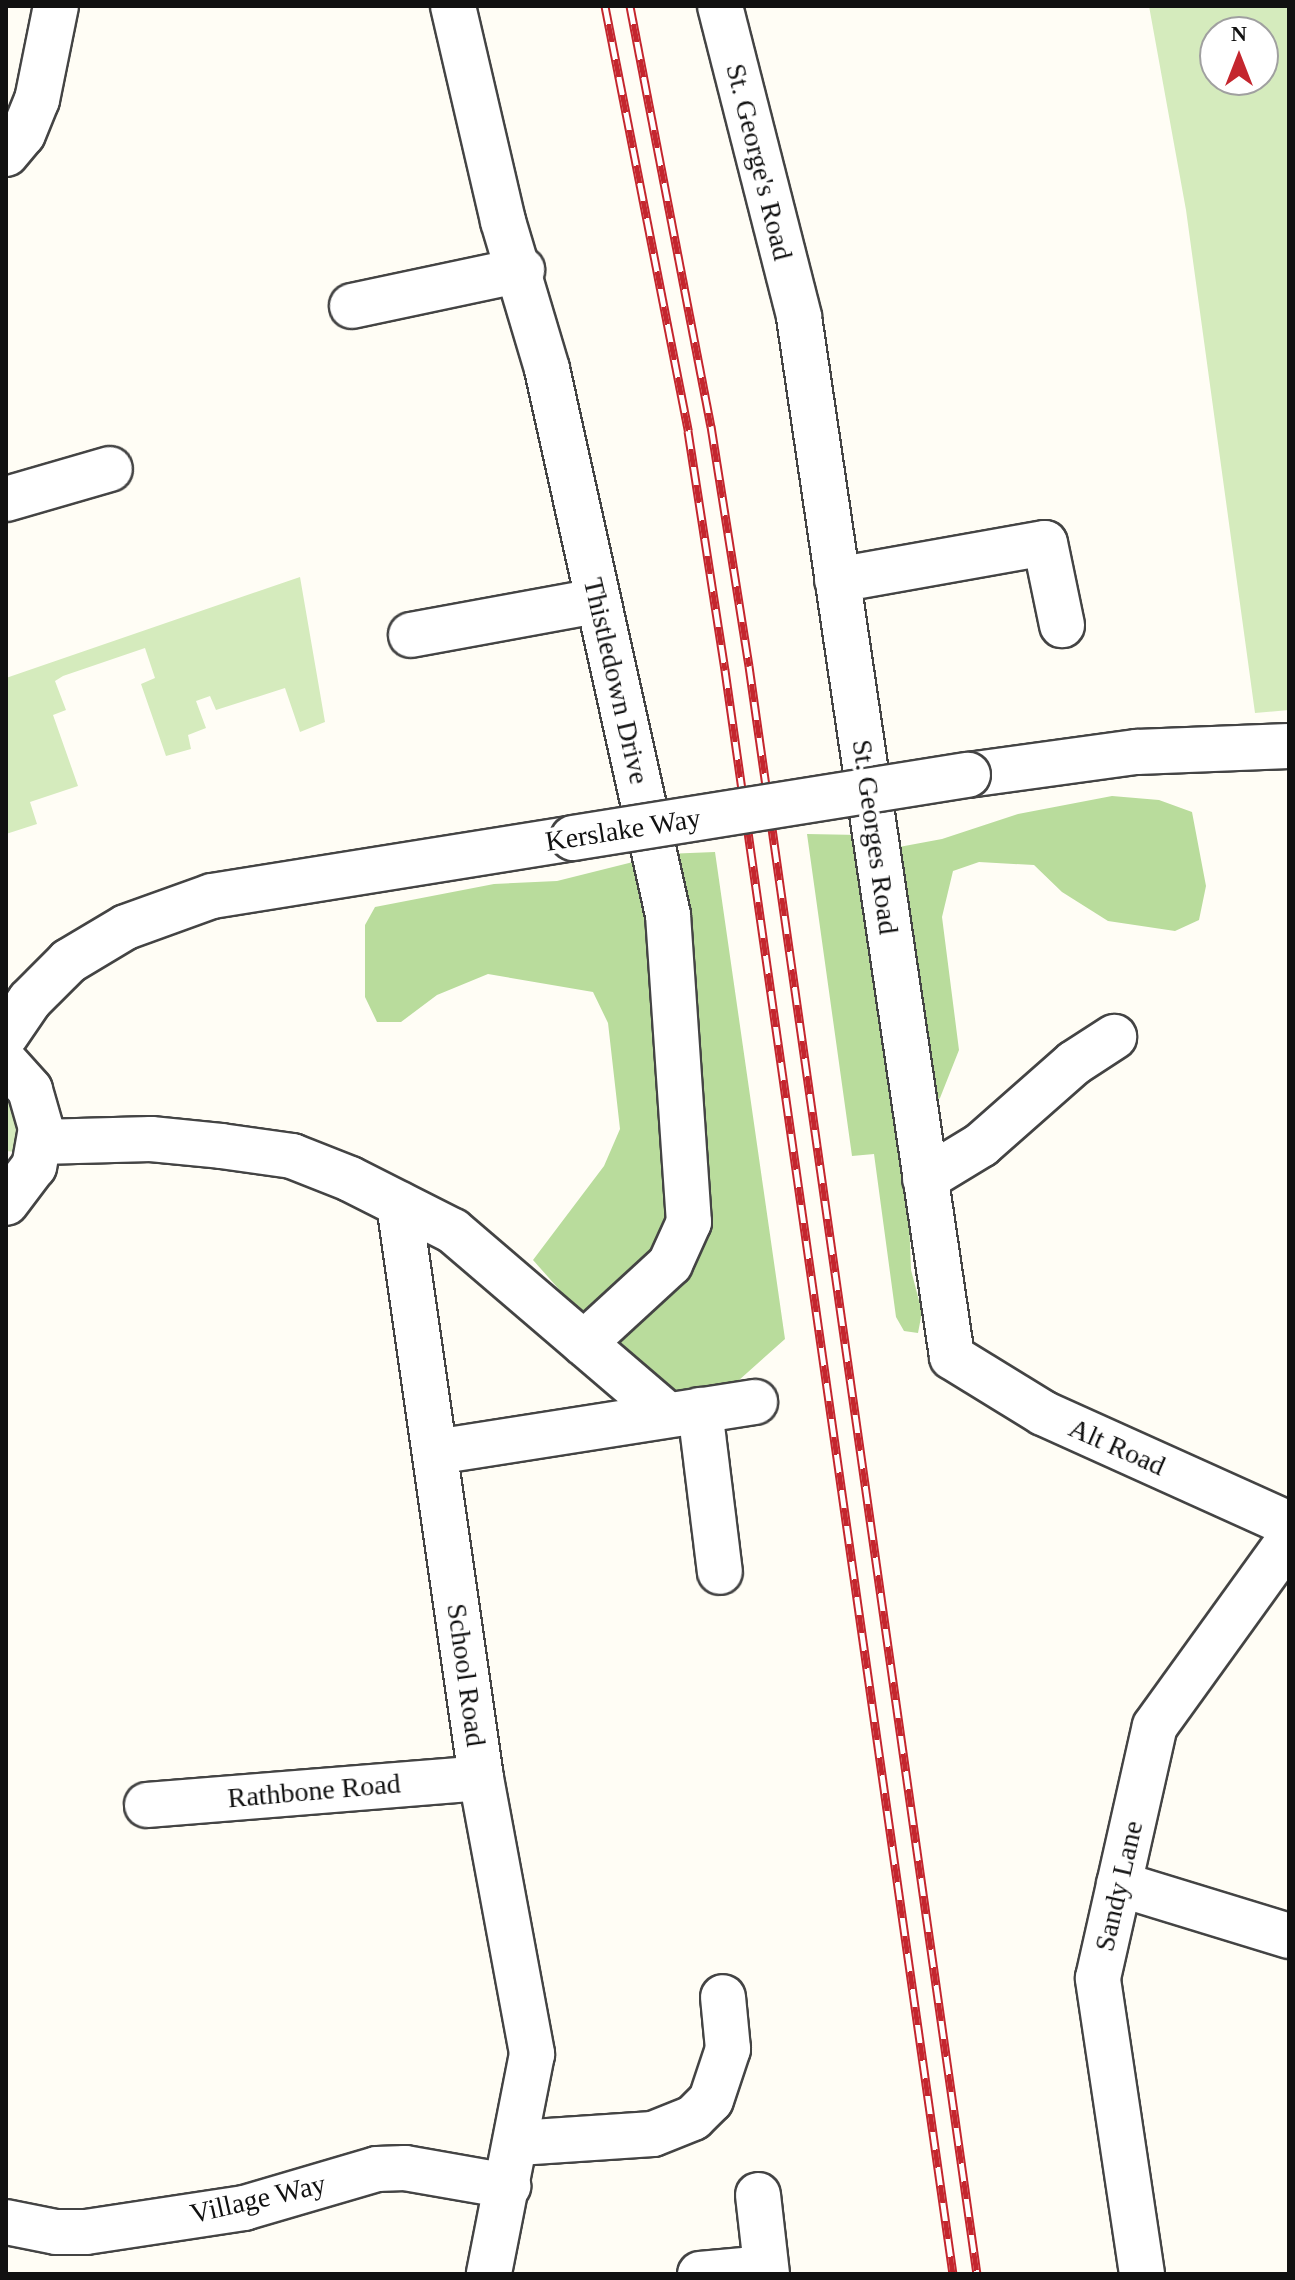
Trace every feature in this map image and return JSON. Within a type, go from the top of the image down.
[{"type":"street","points":[[6,154],[23,134],[37,100],[56,6]]},
{"type":"street","name":"Thistledown Drive","points":[[453,6],[503,221],[522,270],[668,915],[690,1205],[684,1241],[670,1264],[584,1343]]},
{"type":"street","name":"St. George's Road","points":[[720,6],[799,317]]},
{"type":"street","points":[[352,306],[522,270]]},
{"type":"street","name":"St. Georges Road","points":[[799,317],[952,1357]]},
{"type":"street","points":[[6,499],[110,469]]},
{"type":"street","points":[[837,580],[1045,543],[1062,625]]},
{"type":"street","points":[[411,635],[597,601]]},
{"type":"street","name":"Kerslake Way","points":[[6,1035],[69,961],[126,927],[212,896],[968,775],[1137,752],[1289,746]]},
{"type":"street","points":[[925,1179],[981,1145],[1074,1063],[1114,1037]]},
{"type":"street","points":[[6,1063],[35,1102],[40,1142],[28,1179],[6,1203]]},
{"type":"street","points":[[40,1142],[151,1139],[292,1156],[453,1231],[584,1343],[682,1412],[720,1572]]},
{"type":"street","name":"School Road","points":[[399,1204],[481,1778],[532,2054],[518,2143],[489,2274]]},
{"type":"street","name":"Alt Road","points":[[952,1357],[1043,1413],[1289,1524]]},
{"type":"street","points":[[435,1452],[755,1402]]},
{"type":"street","name":"Sandy Lane","points":[[1142,2274],[1098,1978],[1155,1726],[1289,1540]]},
{"type":"street","name":"Rathbone Road","points":[[147,1805],[481,1778]]},
{"type":"street","points":[[1119,1884],[1282,1924]]},
{"type":"street","points":[[518,2143],[653,2134],[693,2118],[711,2100],[728,2049],[723,1997]]},
{"type":"street","name":"Village Way","points":[[6,2222],[56,2232],[86,2232],[244,2208],[377,2169],[405,2168],[508,2186]]},
{"type":"street","points":[[700,2274],[766,2271],[758,2195]]},
{"type":"green space","points":[[1149,6],[1289,6],[1289,710],[1255,713],[1186,210]]},
{"type":"green space","points":[[300,577],[325,722],[300,732],[285,688],[216,710],[210,696],[196,701],[206,728],[188,735],[191,749],[166,756],[141,684],[155,678],[145,648],[63,676],[55,681],[66,710],[53,715],[78,786],[30,802],[37,824],[6,834],[6,678]]},
{"type":"green space","points":[[1112,796],[1159,800],[1192,812],[1206,886],[1199,920],[1175,931],[1108,921],[1062,892],[1034,865],[979,862],[953,871],[942,917],[959,1050],[940,1098],[917,1119],[908,1192],[911,1270],[922,1312],[918,1333],[904,1331],[896,1317],[874,1154],[852,1156],[807,834],[860,835],[899,847],[942,839],[1018,814]]},
{"type":"green space","points":[[715,852],[785,1339],[729,1389],[673,1392],[620,1358],[533,1260],[604,1166],[620,1129],[608,1023],[593,992],[488,974],[437,995],[401,1022],[377,1022],[365,997],[365,925],[375,907],[494,884],[557,881],[665,854]]},
{"type":"green space","points":[[6,1086],[20,1124],[16,1152],[6,1151]]},
{"type":"railway","points":[[605,6],[688,431],[725,670],[953,2274]]},
{"type":"railway","points":[[630,6],[711,426],[749,666],[977,2274]]}]
